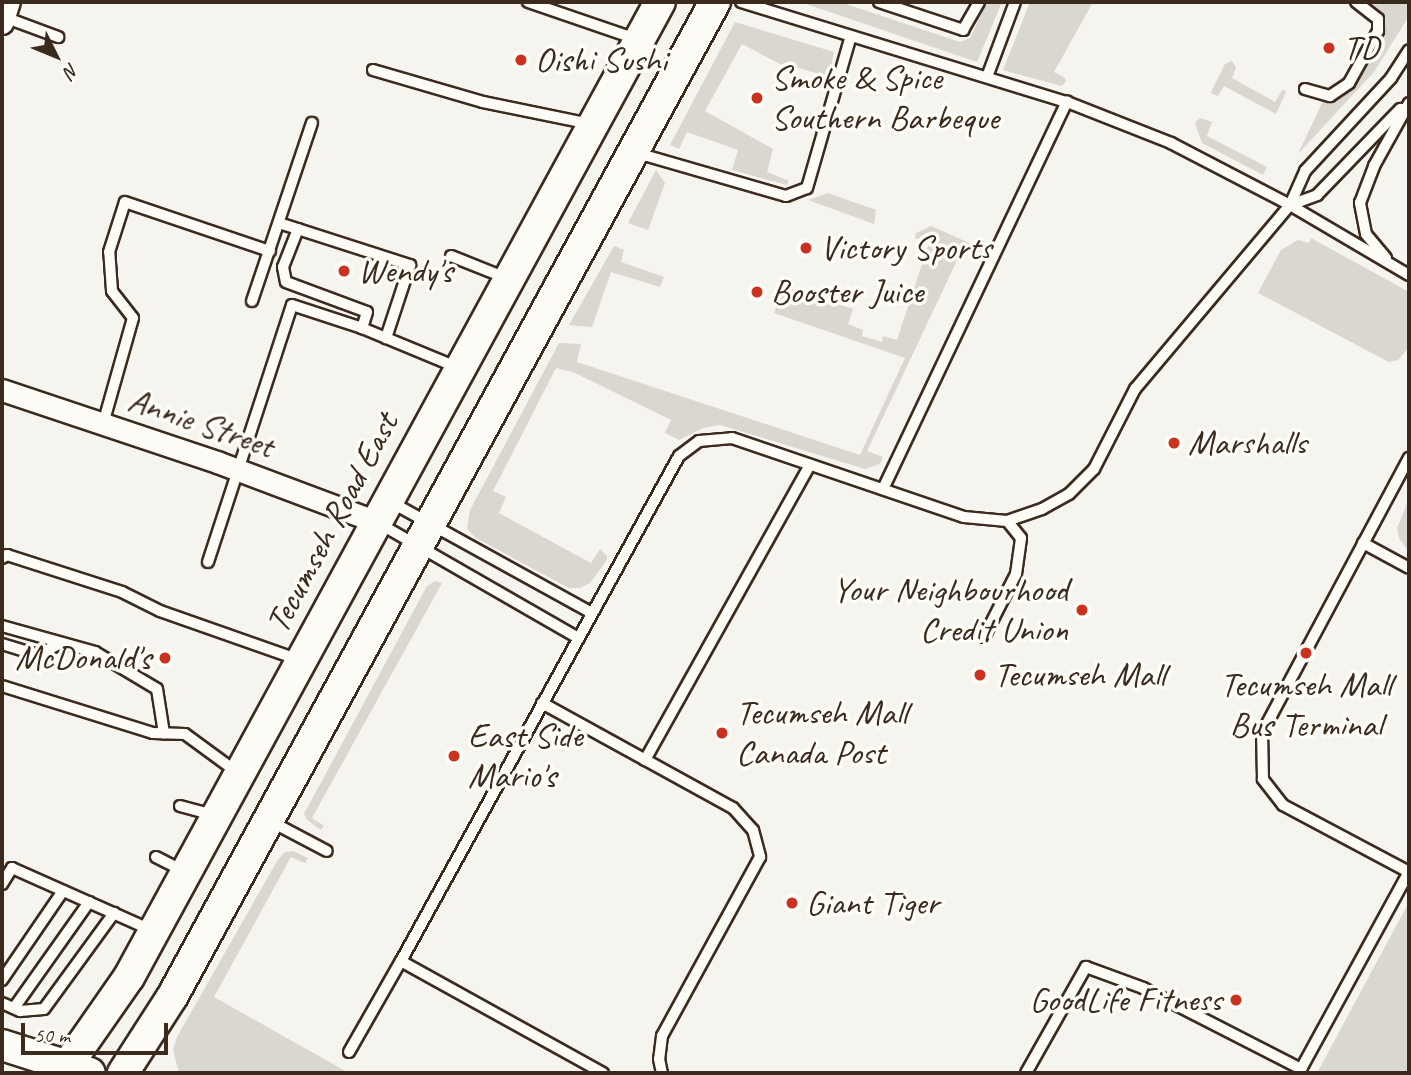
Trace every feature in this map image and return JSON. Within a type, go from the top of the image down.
[{"type":"main road","name":"Tecumseh Road East","points":[[73,1070],[154,932],[660,2]]},
{"type":"main road","points":[[123,1073],[172,997],[715,2]]},
{"type":"main road","points":[[2,1045],[73,1070]]},
{"type":"street","name":"Annie Street","points":[[2,390],[238,470],[383,512]]},
{"type":"lane","points":[[528,2],[639,40]]},
{"type":"lane","points":[[741,2],[1067,102],[1171,143],[1290,205],[1409,275]]},
{"type":"lane","points":[[880,2],[963,30],[979,2]]},
{"type":"lane","points":[[987,77],[1015,2]]},
{"type":"lane","points":[[1304,89],[1331,96],[1349,83],[1378,31],[1378,19],[1356,2]]},
{"type":"lane","points":[[5,14],[58,37]]},
{"type":"lane","points":[[633,152],[786,196],[807,188],[851,36]]},
{"type":"lane","points":[[349,1052],[679,456],[699,441],[732,438],[964,517],[1007,520],[1042,509],[1069,494],[1094,469],[1135,389],[1290,205],[1305,172],[1391,78],[1409,50]]},
{"type":"lane","points":[[373,70],[483,102],[593,124]]},
{"type":"lane","points":[[1290,205],[1317,195],[1409,101]]},
{"type":"lane","points":[[1390,263],[1366,234],[1360,203],[1374,166],[1409,101]]},
{"type":"lane","points":[[883,489],[1067,102]]},
{"type":"lane","points":[[252,301],[312,123]]},
{"type":"lane","points":[[103,424],[133,318],[111,291],[109,251],[125,202],[270,251]]},
{"type":"lane","points":[[279,223],[410,265],[386,338]]},
{"type":"lane","points":[[298,229],[283,267],[286,282],[367,312],[362,328]]},
{"type":"lane","points":[[451,256],[509,279]]},
{"type":"lane","points":[[208,562],[292,305],[362,328],[460,368]]},
{"type":"lane","points":[[1026,1073],[1086,967],[1143,988],[1300,1071],[1409,872],[1283,805],[1263,779],[1262,733],[1409,458]]},
{"type":"lane","points":[[645,760],[810,465]]},
{"type":"lane","points":[[383,512],[578,638]]},
{"type":"lane","points":[[383,512],[423,536],[592,612]]},
{"type":"lane","points":[[984,637],[1016,574],[1021,538],[1007,520]]},
{"type":"lane","points":[[1363,543],[1409,568]]},
{"type":"lane","points":[[2,558],[8,555],[122,592],[160,611],[301,661]]},
{"type":"lane","points":[[2,626],[95,652],[157,689],[164,733]]},
{"type":"lane","points":[[2,644],[38,655],[59,643]]},
{"type":"lane","points":[[2,686],[153,733],[185,733],[240,774]]},
{"type":"lane","points":[[542,703],[733,808],[753,830],[760,857],[663,1035],[659,1067],[662,1073]]},
{"type":"lane","points":[[180,806],[217,816]]},
{"type":"lane","points":[[268,820],[327,851]]},
{"type":"lane","points":[[156,857],[186,873]]},
{"type":"lane","points":[[2,884],[7,865],[154,932]]},
{"type":"lane","points":[[2,980],[63,891]]},
{"type":"lane","points":[[14,1008],[89,902]]},
{"type":"lane","points":[[2,1003],[14,1008],[44,1009],[114,913]]},
{"type":"lane","points":[[401,961],[599,1072]]},
{"type":"shaded area","points":[[800,2],[840,2],[960,42],[970,38],[987,2],[1002,2],[977,62]]},
{"type":"shaded area","points":[[1030,2],[1093,2],[1054,72],[1065,78],[1066,82],[1061,86],[1003,70]]},
{"type":"shaded area","points":[[1366,2],[1409,2],[1409,16],[1374,72],[1298,154],[1322,103],[1342,97],[1351,89],[1382,33],[1383,16]]},
{"type":"shaded area","points":[[735,22],[834,52],[829,77],[789,65],[788,68],[742,44],[705,111],[773,149],[767,172],[789,181],[787,185],[732,170],[738,150],[687,132],[679,149],[670,145]]},
{"type":"shaded area","points":[[1232,61],[1236,68],[1232,78],[1275,102],[1283,89],[1286,92],[1276,114],[1224,86],[1218,96],[1212,94],[1225,64]]},
{"type":"shaded area","points":[[1200,118],[1212,122],[1207,136],[1267,167],[1263,175],[1202,143],[1195,123]]},
{"type":"shaded area","points":[[656,170],[665,183],[648,230],[628,223]]},
{"type":"shaded area","points":[[828,193],[876,210],[874,224],[808,200]]},
{"type":"shaded area","points":[[931,226],[983,249],[977,257],[961,252],[867,451],[883,457],[880,464],[865,469],[720,425],[703,428],[679,440],[665,433],[671,420],[573,372],[556,368],[493,491],[506,497],[499,513],[591,563],[600,549],[607,556],[607,560],[590,583],[580,588],[569,588],[476,538],[467,529],[470,510],[559,343],[581,344],[577,362],[860,455],[905,358],[774,313],[784,286],[853,309],[848,324],[863,330],[862,336],[882,342],[883,336],[897,340],[929,243],[915,238],[916,233]]},
{"type":"shaded area","points":[[1311,238],[1409,292],[1409,347],[1398,360],[1389,362],[1258,293],[1281,250],[1298,240],[1309,243]]},
{"type":"shaded area","points":[[614,246],[624,250],[621,262],[664,277],[660,287],[611,272],[592,327],[569,325]]},
{"type":"shaded area","points":[[1409,499],[1409,552],[1399,538],[1397,528]]},
{"type":"shaded area","points":[[435,581],[442,583],[312,818],[324,826],[321,830],[307,820],[304,814],[427,586]]},
{"type":"shaded area","points":[[293,851],[308,858],[305,863],[291,857],[214,997],[349,1073],[179,1073],[173,1050],[177,1037],[277,861],[285,852]]},
{"type":"shaded area","points":[[1409,902],[1409,1073],[1317,1073]]},
{"type":"place","name":"TD","points":[[1329,48]]},
{"type":"place","name":"Oishi Sushi","points":[[521,60]]},
{"type":"place","name":"Smoke & Spice Southern Barbeque","points":[[757,98]]},
{"type":"place","name":"Victory Sports","points":[[806,248]]},
{"type":"place","name":"Wendy's","points":[[344,271]]},
{"type":"place","name":"Booster Juice","points":[[757,292]]},
{"type":"place","name":"Marshalls","points":[[1174,443]]},
{"type":"place","name":"Your Neighbourhood Credit Union","points":[[1082,610]]},
{"type":"place","name":"Tecumseh Mall Bus Terminal","points":[[1306,653]]},
{"type":"place","name":"McDonald's","points":[[165,658]]},
{"type":"place","name":"Tecumseh Mall","points":[[980,675]]},
{"type":"place","name":"Tecumseh Mall Canada Post","points":[[722,733]]},
{"type":"place","name":"East Side Mario's","points":[[454,756]]},
{"type":"place","name":"Giant Tiger","points":[[792,903]]},
{"type":"place","name":"GoodLife Fitness","points":[[1236,1000]]}]
